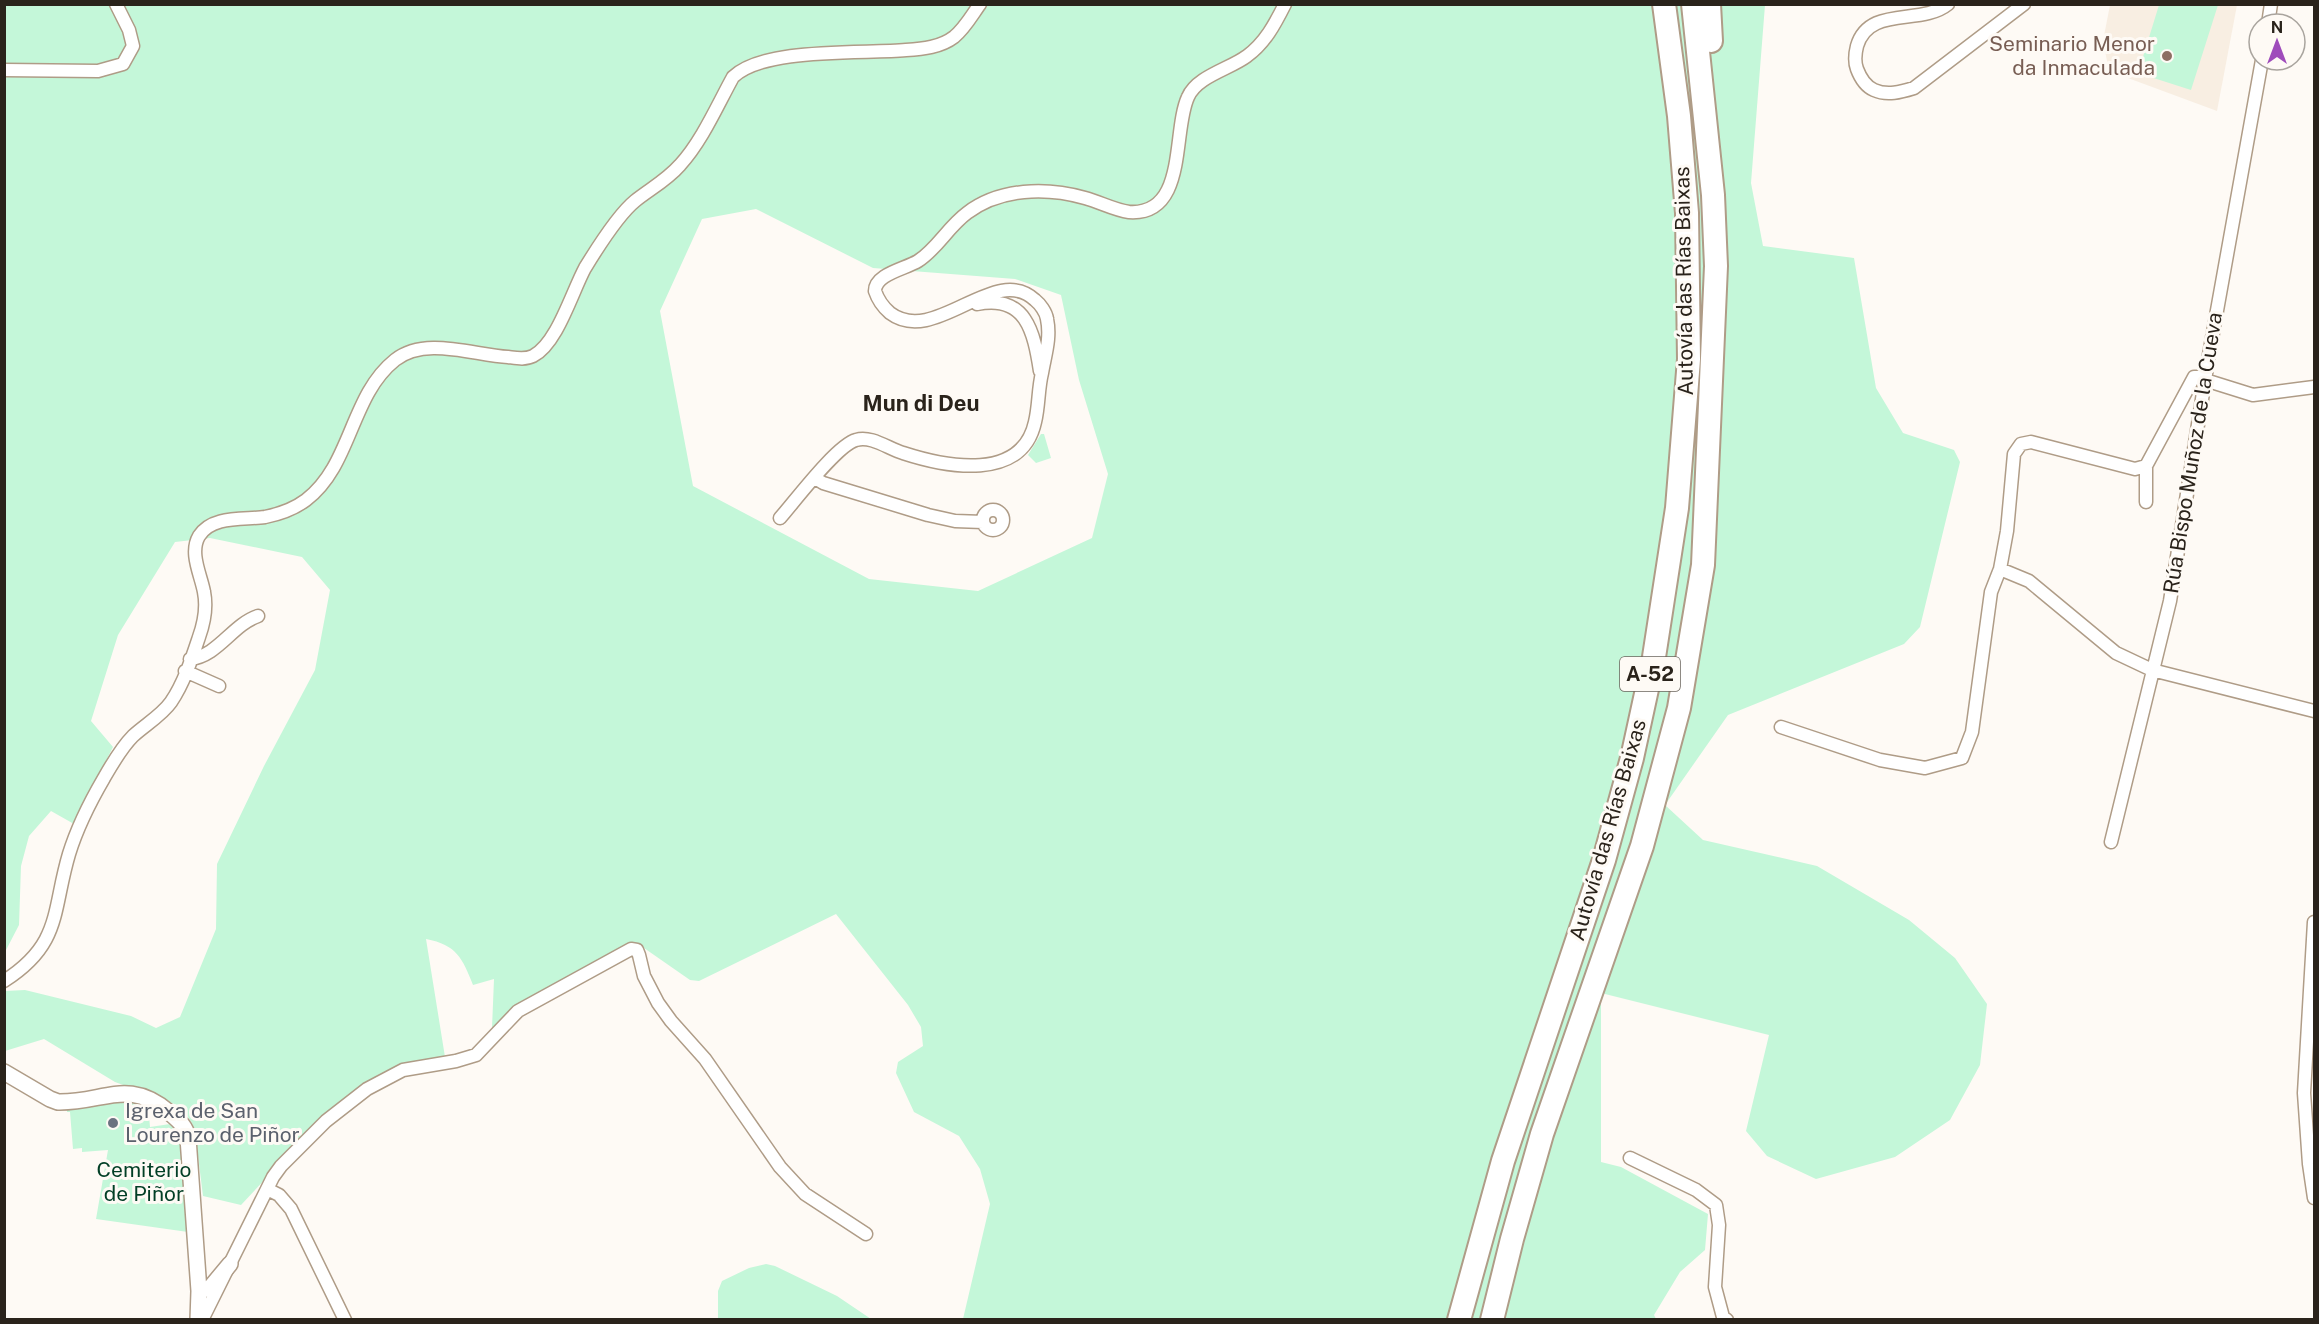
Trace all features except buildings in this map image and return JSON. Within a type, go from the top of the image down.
[{"type":"highway","name":"Autovía das Rías Baixas","points":[[1460,1320],[1503,1161],[1604,860],[1632,758],[1654,657],[1677,508],[1689,359],[1687,213],[1679,116],[1664,4]]},
{"type":"highway","name":"Autovía das Rías Baixas","points":[[1492,1320],[1542,1134],[1642,846],[1679,708],[1702,565],[1716,266],[1713,195],[1693,4]]},
{"type":"highway","points":[[1708,4],[1722,197],[1716,266]]},
{"type":"street","points":[[4,70],[98,71],[123,64],[132,46],[129,30],[117,4]]},
{"type":"street","points":[[4,981],[29,963],[48,935],[57,913],[70,852],[104,778],[126,743],[170,703],[185,671],[201,630],[205,609],[204,591],[196,556],[197,540],[200,534],[218,522],[284,512],[314,492],[330,472],[376,381],[386,368],[402,355],[422,349],[439,348],[520,358],[536,354],[549,341],[586,267],[626,209],[669,177],[684,162],[733,77],[739,71],[774,58],[898,51],[940,45],[960,32],[980,4]]},
{"type":"street","points":[[780,518],[829,461],[849,442],[864,439],[941,463],[990,465],[1005,461],[1020,452],[1033,432],[1041,374],[1048,347],[1047,319],[1042,307],[1033,297],[1018,291],[1004,291],[988,295],[928,320],[906,320],[895,316],[882,305],[875,288],[884,277],[920,260],[973,209],[1011,194],[1055,192],[1129,212],[1137,212],[1150,207],[1163,198],[1170,186],[1184,108],[1191,91],[1207,79],[1235,65],[1259,46],[1285,4]]},
{"type":"street","points":[[1948,4],[1928,15],[1888,19],[1874,24],[1865,31],[1859,41],[1856,59],[1860,76],[1866,84],[1875,90],[1888,93],[1900,93],[1914,88],[2024,4]]},
{"type":"street","name":"Rúa Bispo Muñoz de la Cueva","points":[[2111,842],[2170,601],[2205,379],[2260,72]]},
{"type":"street","points":[[1020,312],[1023,301],[1033,297]]},
{"type":"street","points":[[958,309],[995,303],[1020,312],[1031,328],[1041,374]]},
{"type":"street","points":[[2146,502],[2146,466],[2194,377],[2253,395],[2314,387]]},
{"type":"street","points":[[1781,727],[1880,760],[1925,768],[1962,758],[1972,732],[1991,592],[2000,568],[2007,531],[2014,454],[2021,444],[2031,442],[2135,469],[2146,466]]},
{"type":"street","points":[[829,461],[835,478],[844,488]]},
{"type":"street","points":[[815,478],[824,483],[928,515],[955,521],[983,522]]},
{"type":"street","points":[[2000,568],[2029,581],[2116,653],[2152,670],[2314,711]]},
{"type":"street","points":[[190,659],[210,652],[244,623],[258,616]]},
{"type":"street","points":[[185,671],[219,686]]},
{"type":"street","points":[[2314,922],[2304,1093],[2314,1198]]},
{"type":"street","points":[[200,1320],[281,1166],[326,1122],[367,1089],[403,1070],[476,1055],[519,1011],[631,949],[637,950],[644,976],[658,1003],[705,1059],[780,1167],[805,1194],[866,1234]]},
{"type":"street","points":[[4,1072],[50,1100],[58,1102],[128,1093],[145,1096],[185,1127],[188,1138],[200,1320]]},
{"type":"street","points":[[1630,1158],[1696,1190],[1716,1205],[1719,1225],[1715,1287],[1723,1317],[1727,1320]]},
{"type":"street","points":[[267,1189],[279,1195],[291,1209],[345,1320]]},
{"type":"street","points":[[199,1291],[210,1288],[230,1264]]},
{"type":"shaded area","name":"Seminario Menor da Inmaculada","points":[[2110,5],[2237,5],[2217,111],[2109,71],[2103,41]]},
{"type":"green space","points":[[5,5],[1765,5],[1751,183],[1763,246],[1854,258],[1876,388],[1903,433],[1954,450],[1960,462],[1920,627],[1904,644],[1728,715],[1665,805],[1703,840],[1817,866],[1909,920],[1955,958],[1987,1004],[1980,1065],[1950,1120],[1895,1157],[1816,1179],[1767,1156],[1746,1131],[1769,1035],[1601,993],[1601,1162],[1621,1167],[1708,1214],[1705,1250],[1680,1272],[1654,1315],[1656,1319],[963,1319],[990,1204],[980,1169],[959,1136],[914,1112],[896,1073],[898,1062],[923,1046],[921,1027],[908,1005],[836,914],[699,981],[690,980],[644,948],[628,943],[529,1001],[492,1028],[494,979],[473,985],[461,960],[452,949],[426,939],[445,1057],[388,1072],[365,1086],[269,1175],[241,1205],[203,1196],[195,1132],[192,1123],[180,1106],[115,1082],[44,1039],[5,1051],[5,991],[25,990],[131,1016],[156,1028],[180,1017],[216,929],[217,864],[264,766],[315,670],[330,590],[302,557],[210,538],[175,542],[118,635],[91,721],[113,747],[74,824],[51,811],[29,836],[21,866],[19,925],[5,952]],"holes":[[[756,209],[873,268],[1015,279],[1061,295],[1079,380],[1108,474],[1092,538],[978,591],[869,579],[693,486],[660,311],[702,219]]]},
{"type":"green space","points":[[2159,5],[2218,5],[2191,90],[2138,73]]},
{"type":"green space","points":[[1041,434],[1044,434],[1051,458],[1036,463],[1028,455]]},
{"type":"green space","name":"Cemiterio de Piñor","points":[[130,1099],[148,1105],[150,1127],[170,1124],[181,1135],[188,1232],[96,1219],[108,1150],[82,1152],[82,1148],[73,1149],[70,1112],[67,1112],[67,1107]]},
{"type":"green space","points":[[766,1264],[775,1266],[837,1296],[871,1319],[718,1319],[718,1291],[722,1281],[749,1268]]},
{"type":"place","name":"Seminario Menor da Inmaculada","points":[[2167,56]]},
{"type":"place","name":"Igrexa de San Lourenzo de Piñor","points":[[113,1123]]},
{"type":"district","name":"Mun di Deu","points":[[921,403]]}]
